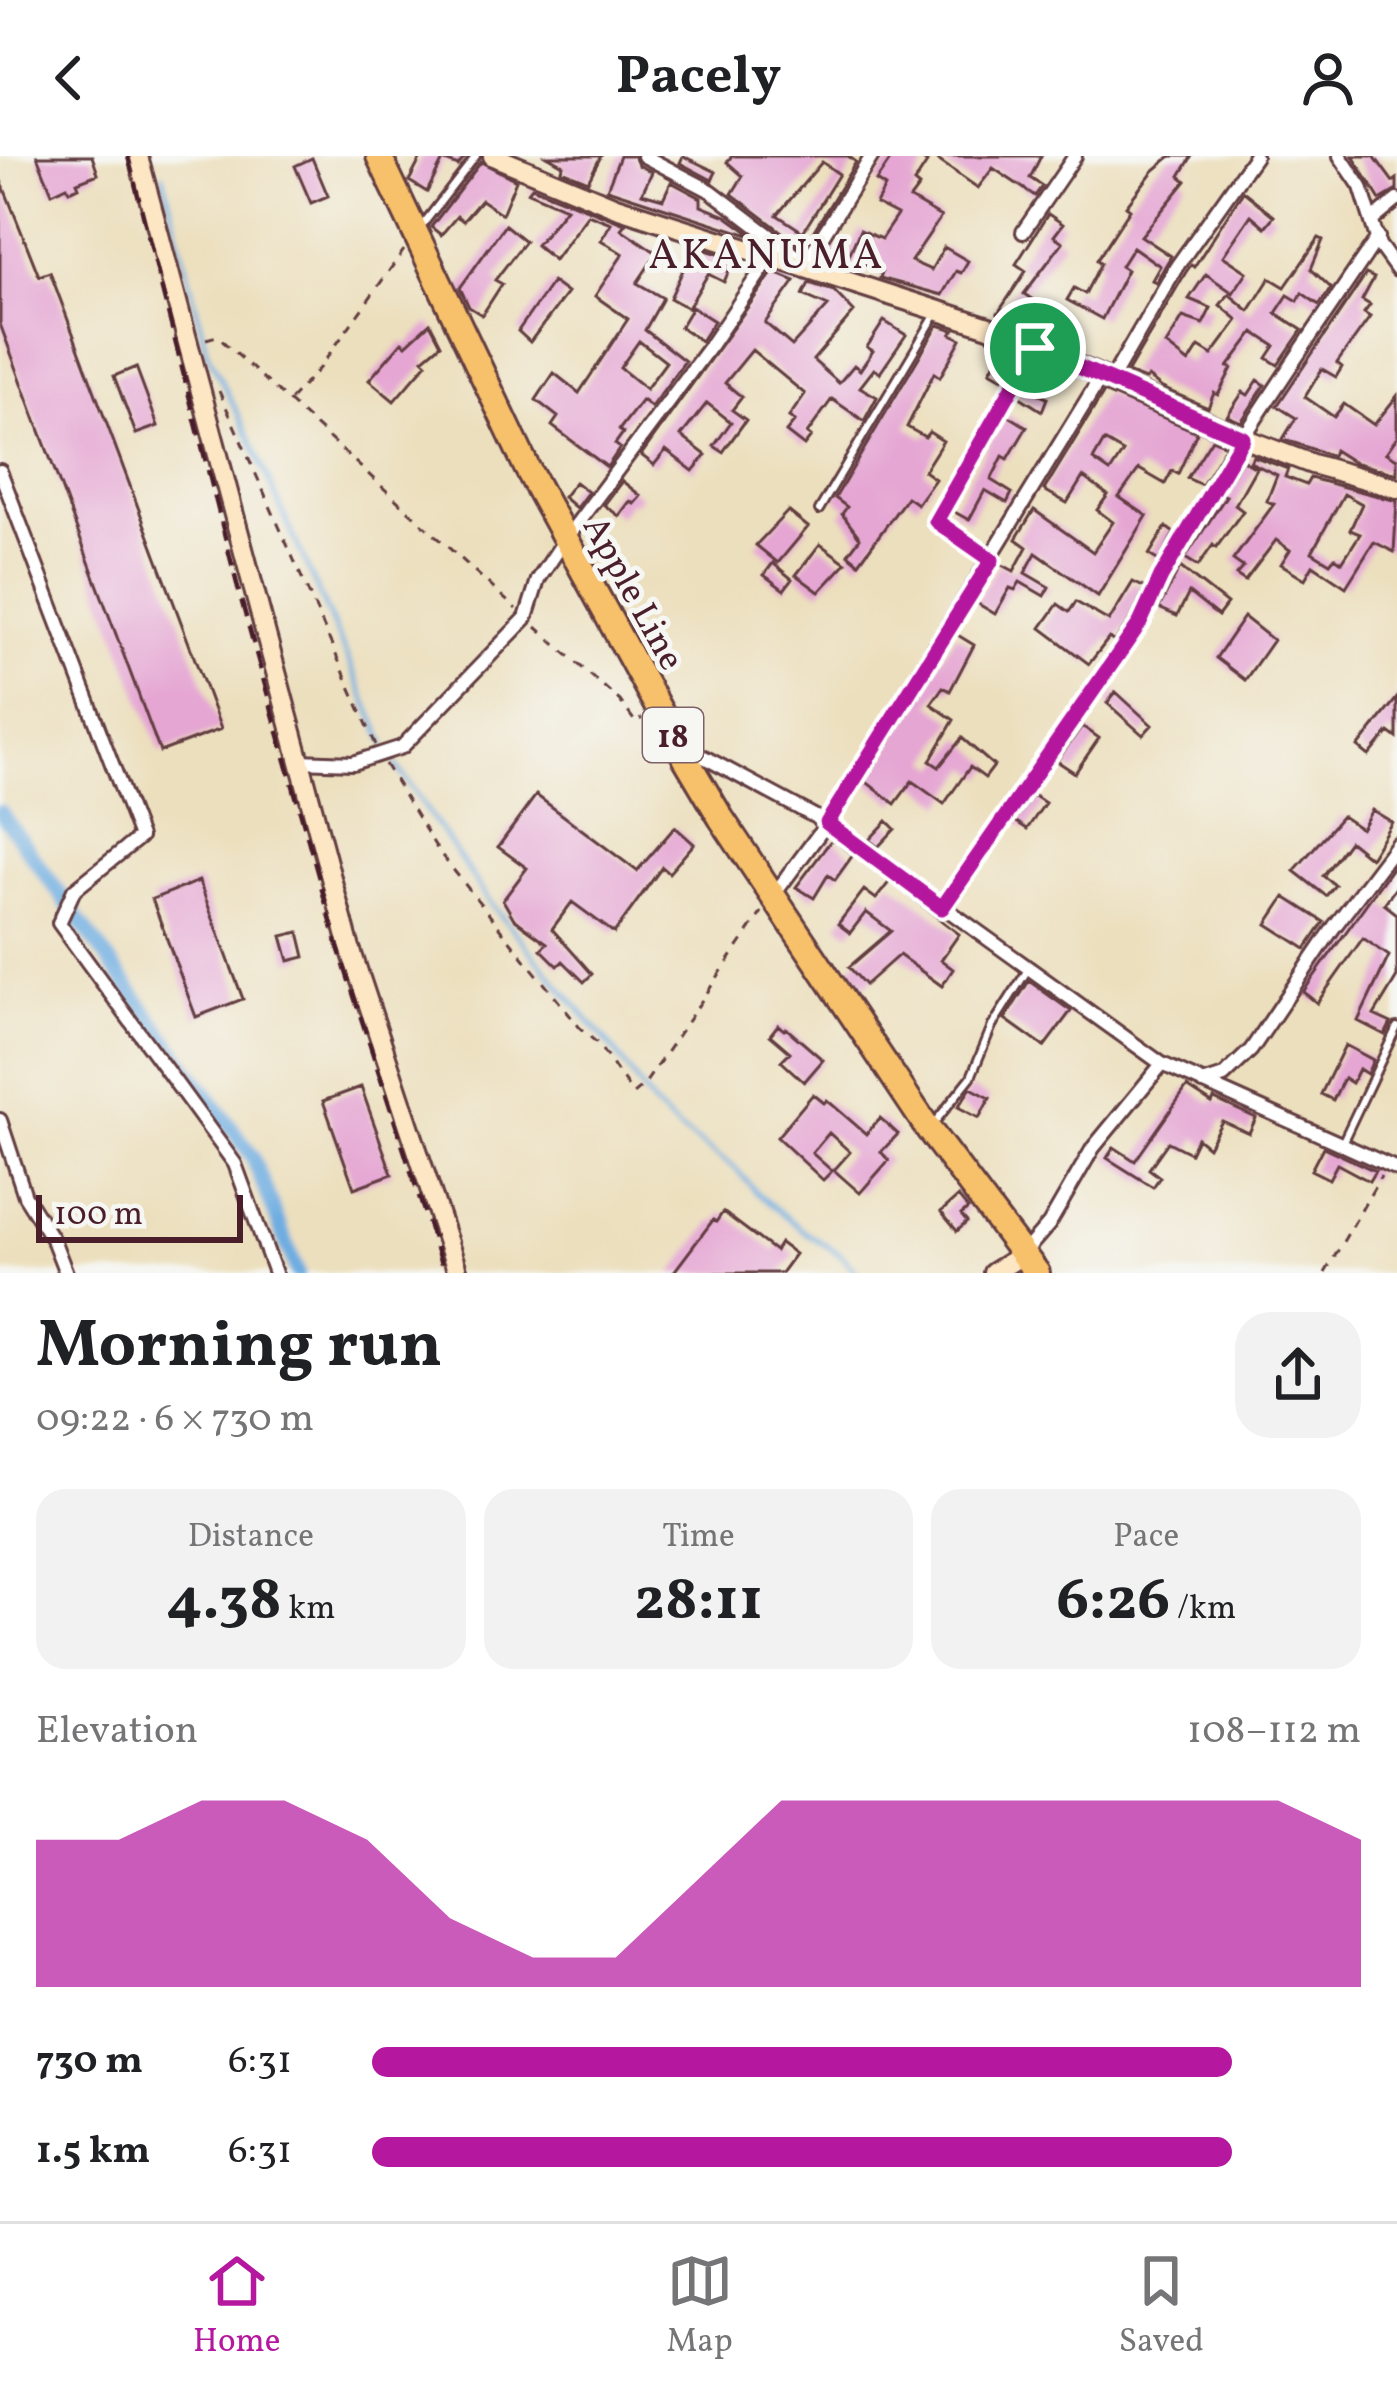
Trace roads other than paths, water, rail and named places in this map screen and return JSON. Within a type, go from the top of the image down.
[{"type":"highway","name":"Apple Line","points":[[379,156],[564,541],[686,759],[929,1130],[1030,1264]]},
{"type":"street","points":[[139,156],[349,945],[458,1273]]},
{"type":"street","points":[[493,156],[616,207],[809,265],[938,311],[1243,438],[1397,488]]},
{"type":"street","points":[[644,156],[711,191],[809,265]]},
{"type":"street","points":[[809,265],[872,156]]},
{"type":"street","points":[[1023,232],[1075,156]]},
{"type":"street","points":[[772,896],[827,823],[1177,266],[1255,156]]},
{"type":"street","points":[[1340,156],[1361,187],[1378,237],[1397,270]]},
{"type":"street","points":[[1373,220],[1397,200]]},
{"type":"street","points":[[942,908],[1140,623],[1161,577],[1243,438],[1378,237]]},
{"type":"street","points":[[299,760],[353,763],[402,747],[526,618],[538,580],[564,541],[772,255]]},
{"type":"street","points":[[0,471],[140,837],[74,890],[59,922],[235,1164],[275,1273]]},
{"type":"street","points":[[686,759],[704,757],[827,823],[1162,1064],[1392,1167]]},
{"type":"street","points":[[1202,1083],[1225,1076],[1251,1050],[1397,844]]},
{"type":"street","points":[[993,1273],[1030,1264],[1094,1148],[1162,1064]]},
{"type":"street","points":[[0,1120],[26,1196],[54,1242],[66,1273]]},
{"type":"lane","points":[[415,235],[476,156]]},
{"type":"lane","points":[[819,510],[938,311]]},
{"type":"lane","points":[[992,560],[936,521],[1035,348]]},
{"type":"lane","points":[[929,1130],[971,1077],[992,1026],[1028,970]]},
{"type":"lane","points":[[1342,1144],[1397,1027]]},
{"type":"waterway","points":[[163,175],[208,354],[385,743]]},
{"type":"waterway","points":[[396,765],[491,904],[616,1053],[653,1105],[677,1128],[735,1168],[757,1193],[805,1232],[840,1254],[857,1273]]},
{"type":"waterway","points":[[0,812],[252,1156],[298,1273]]},
{"type":"railway","points":[[128,156],[239,592],[338,947],[444,1273]]},
{"type":"district","name":"AKANUMA","points":[[767,253]]}]
